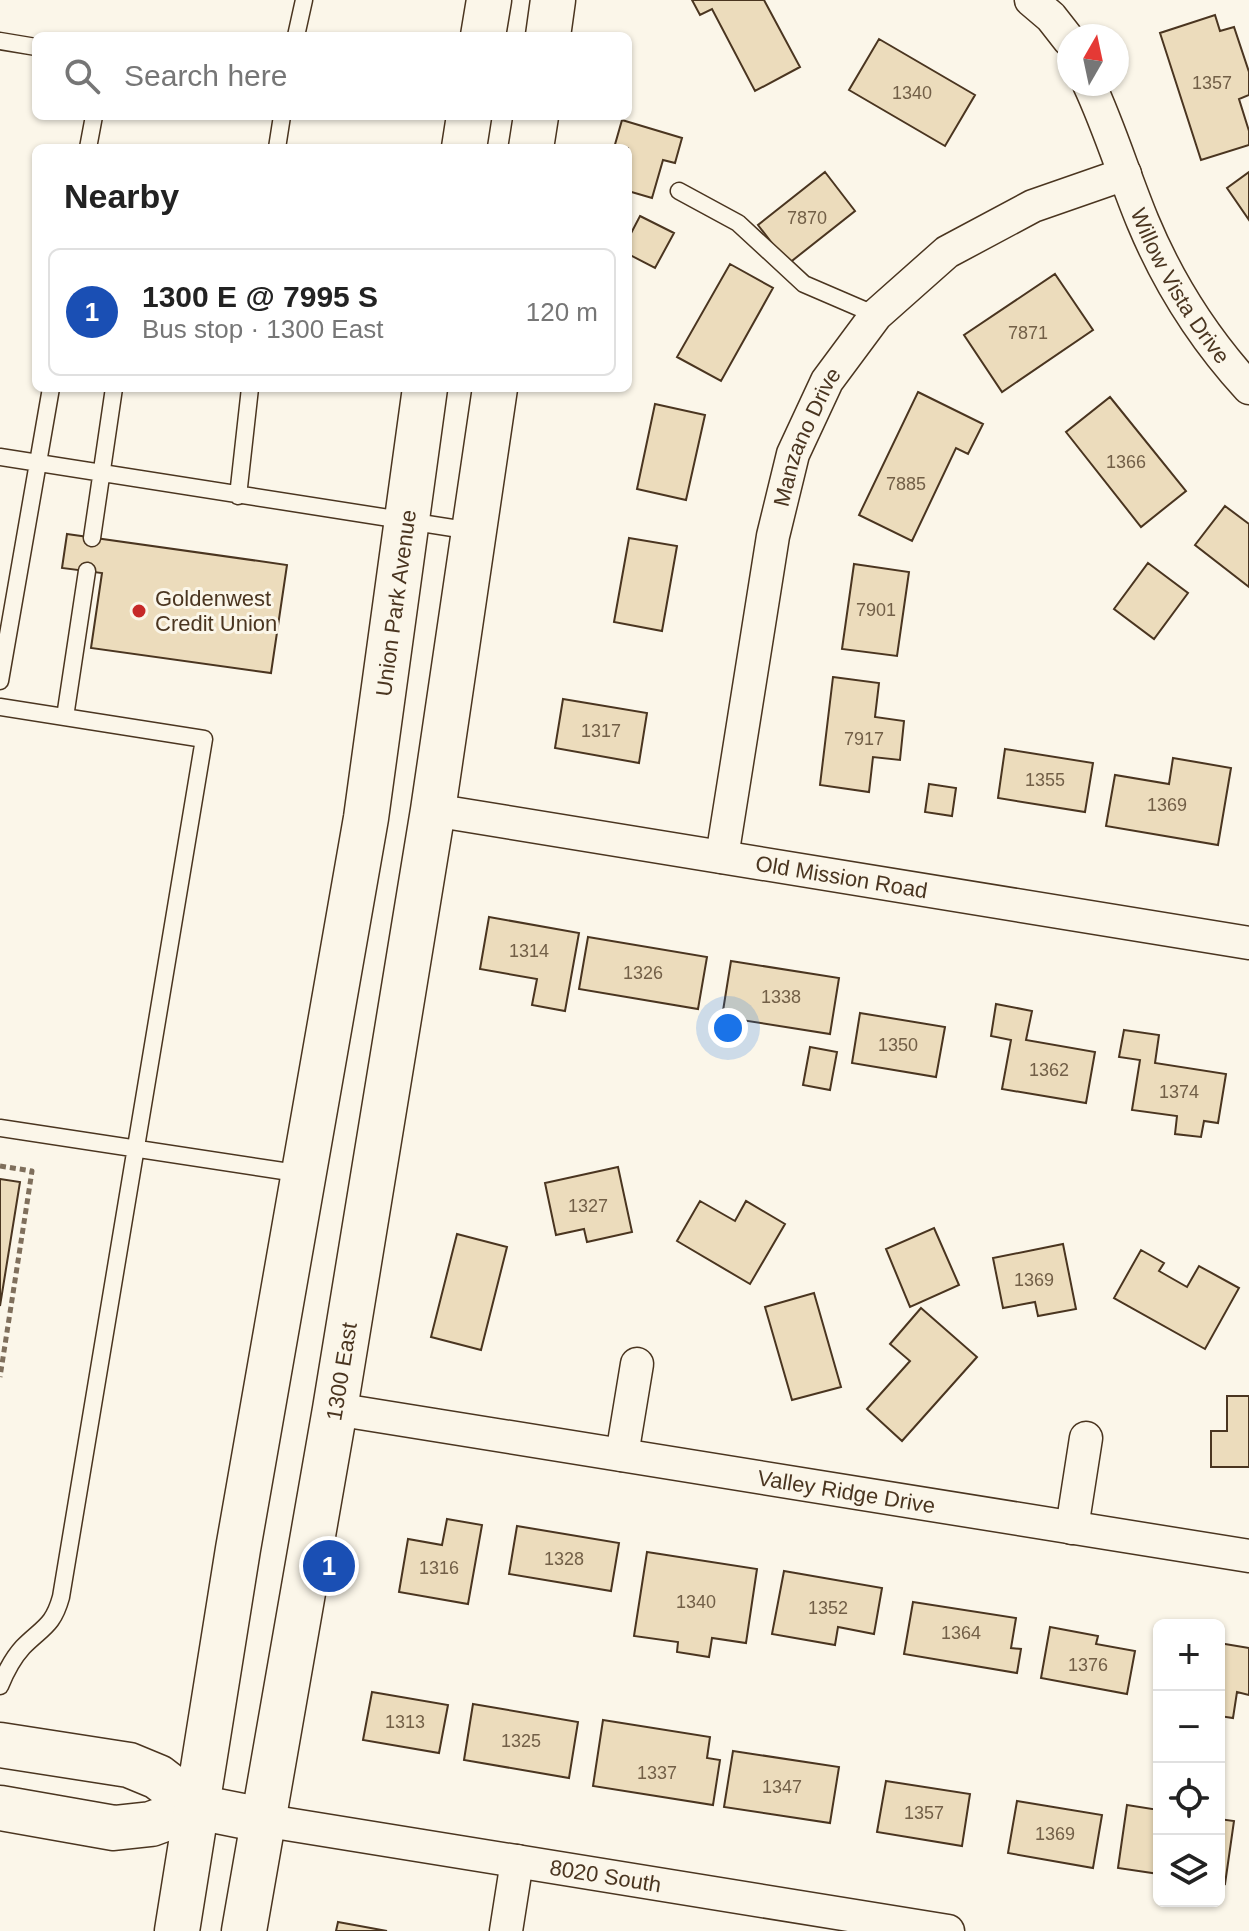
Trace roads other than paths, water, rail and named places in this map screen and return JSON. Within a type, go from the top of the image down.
[{"type":"main road","points":[[484,32],[489,0]]},
{"type":"main road","points":[[549,32],[553,0]]},
{"type":"main road","points":[[465,144],[468,120]]},
{"type":"main road","points":[[532,144],[535,120]]},
{"type":"main road","name":"Union Park Avenue","points":[[304,1174],[366,818],[424,392]]},
{"type":"main road","points":[[433,810],[494,392]]},
{"type":"main road","name":"1300 East","points":[[244,1931],[335,1409],[433,810]]},
{"type":"main road","points":[[177,1931],[238,1549],[304,1174]]},
{"type":"main road","points":[[0,1745],[129,1765],[158,1777],[197,1807],[262,1820]]},
{"type":"main road","points":[[0,1808],[114,1828],[151,1824],[197,1807]]},
{"type":"street","points":[[1031,0],[1057,25]]},
{"type":"street","name":"Willow Vista Drive","points":[[1094,96],[1144,224],[1178,292],[1219,355],[1249,388]]},
{"type":"street","name":"Manzano Drive","points":[[722,857],[773,536],[793,454],[827,381],[876,315],[947,252],[1033,206],[1125,174]]},
{"type":"street","name":"Old Mission Road","points":[[433,810],[1249,943]]},
{"type":"street","points":[[622,1455],[637,1364]]},
{"type":"street","name":"Valley Ridge Drive","points":[[335,1409],[1249,1556]]},
{"type":"street","points":[[1072,1528],[1086,1438]]},
{"type":"street","name":"8020 South","points":[[262,1820],[942,1930]]},
{"type":"street","points":[[506,1931],[517,1861]]},
{"type":"lane","points":[[297,32],[304,0]]},
{"type":"lane","points":[[0,41],[32,46]]},
{"type":"lane","points":[[89,144],[93,120]]},
{"type":"lane","points":[[278,144],[281,120]]},
{"type":"lane","points":[[679,191],[738,223],[804,284],[876,315]]},
{"type":"lane","points":[[0,681],[50,392]]},
{"type":"lane","points":[[92,538],[113,392]]},
{"type":"lane","points":[[238,496],[250,392]]},
{"type":"lane","points":[[0,457],[474,532]]},
{"type":"lane","points":[[65,717],[87,571]]},
{"type":"lane","points":[[0,707],[204,739],[61,1597],[56,1615],[7,1667],[0,1686]]},
{"type":"lane","points":[[0,1128],[304,1174]]},
{"type":"place","name":"Goldenwest Credit Union","points":[[139,611]]},
{"type":"place","name":"1300 E @ 7995 S","points":[[329,1566]]}]
